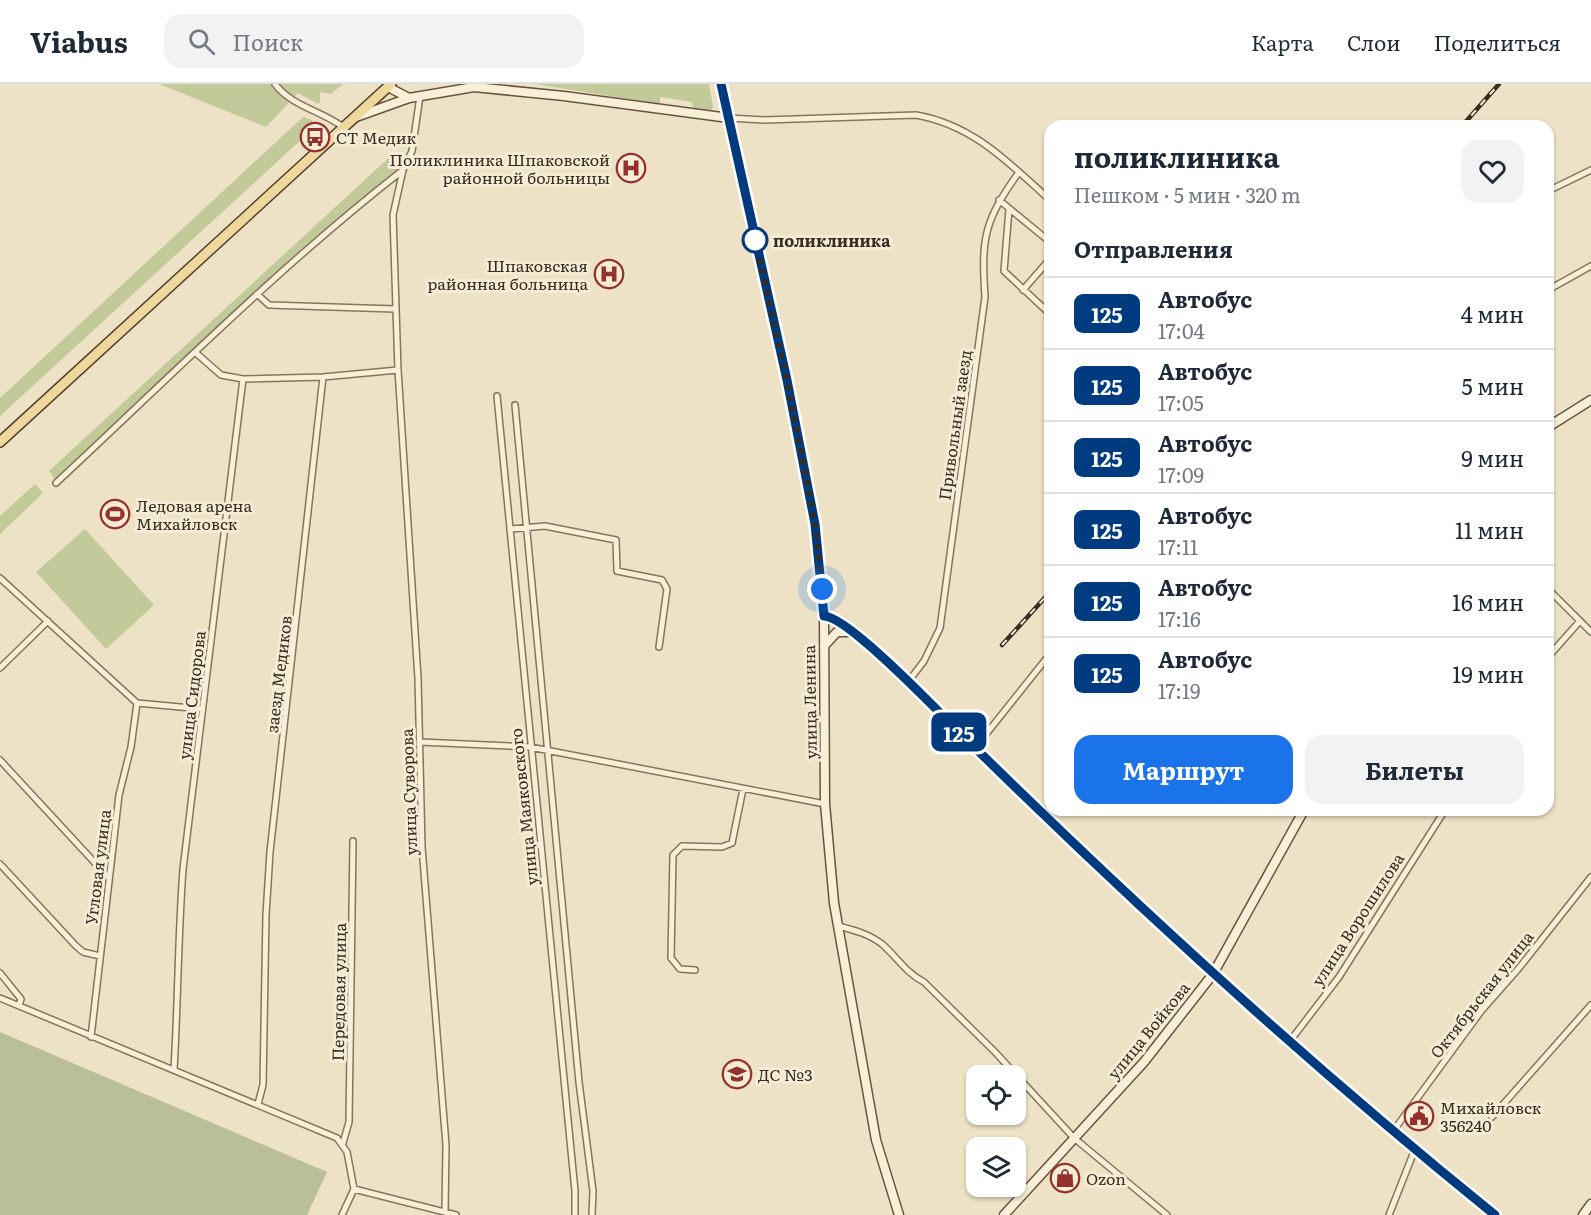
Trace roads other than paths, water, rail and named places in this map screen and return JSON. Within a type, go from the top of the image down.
[{"type":"main road","name":"улица Ленина","points":[[721,84],[787,380],[815,524],[824,616],[825,804],[838,926],[876,1140],[899,1215]]},
{"type":"main road","points":[[0,442],[389,86],[395,93],[409,99]]},
{"type":"main road","points":[[356,117],[420,96],[454,89],[490,88],[729,118]]},
{"type":"main road","points":[[1554,423],[1591,400]]},
{"type":"main road","points":[[824,616],[833,618],[852,632],[908,682],[1044,814]]},
{"type":"main road","points":[[824,646],[837,632],[852,632]]},
{"type":"main road","points":[[1047,816],[1213,974],[1415,1149],[1495,1215]]},
{"type":"main road","name":"улица Войкова","points":[[1004,1215],[1144,1062],[1213,974],[1301,816]]},
{"type":"main road","points":[[1583,1215],[1591,1204]]},
{"type":"street","points":[[274,84],[298,103],[331,118],[344,128]]},
{"type":"street","name":"улица Суворова","points":[[420,96],[412,151],[403,170],[393,215],[395,309],[420,742],[422,847],[446,1144],[445,1212]]},
{"type":"street","points":[[729,118],[765,120],[916,115],[940,120],[979,139],[1044,195]]},
{"type":"street","points":[[56,483],[257,294],[403,170]]},
{"type":"street","points":[[1554,188],[1591,170]]},
{"type":"street","name":"Привольный заезд","points":[[908,682],[924,661],[940,628],[985,297],[982,251],[987,225],[999,200],[1019,172]]},
{"type":"street","points":[[999,200],[1044,237]]},
{"type":"street","points":[[1010,209],[1004,271],[1044,307]]},
{"type":"street","points":[[1023,290],[1044,266]]},
{"type":"street","points":[[1554,287],[1591,266]]},
{"type":"street","points":[[257,294],[269,305],[395,309]]},
{"type":"street","points":[[196,353],[221,375],[243,379],[323,377],[398,370]]},
{"type":"street","name":"заезд Медиков","points":[[258,1104],[263,1085],[266,915],[270,852],[323,377]]},
{"type":"street","name":"улица Сидорова","points":[[174,1070],[181,890],[243,379]]},
{"type":"street","name":"улица Маяковского","points":[[497,396],[575,1191],[575,1215]]},
{"type":"street","name":"улица Маяковского","points":[[515,405],[578,1070],[593,1191],[592,1215]]},
{"type":"street","points":[[511,529],[545,526],[616,540],[617,571],[662,580],[665,583],[667,589],[659,647]]},
{"type":"street","points":[[0,578],[137,703],[202,709]]},
{"type":"street","points":[[1554,595],[1591,632]]},
{"type":"street","points":[[0,668],[48,621]]},
{"type":"street","points":[[1554,650],[1580,622]]},
{"type":"street","points":[[975,748],[1044,662]]},
{"type":"street","name":"Угловая улица","points":[[91,1037],[119,795],[131,747],[137,703]]},
{"type":"street","points":[[420,742],[530,747],[825,804]]},
{"type":"street","points":[[0,760],[108,877]]},
{"type":"street","points":[[695,970],[680,969],[671,958],[673,855],[682,846],[722,847],[732,843],[743,789]]},
{"type":"street","name":"улица Ворошилова","points":[[1290,1041],[1339,977],[1440,816]]},
{"type":"street","name":"Передовая улица","points":[[343,1143],[349,1122],[353,841]]},
{"type":"street","points":[[0,864],[76,946],[83,952],[100,956]]},
{"type":"street","name":"Октябрьская улица","points":[[1394,1130],[1482,1010],[1591,877]]},
{"type":"street","points":[[838,926],[861,932],[881,944],[912,976],[924,982],[995,1052],[1074,1138],[1167,1215]]},
{"type":"street","points":[[0,974],[21,999],[20,1006]]},
{"type":"street","points":[[0,998],[322,1130],[343,1143],[354,1189],[342,1215]]},
{"type":"street","points":[[1492,1117],[1591,1005]]},
{"type":"street","points":[[1389,1215],[1415,1149]]},
{"type":"street","points":[[354,1189],[456,1215]]},
{"type":"railway","points":[[1467,120],[1499,84]]},
{"type":"railway","points":[[1002,645],[1044,599]]},
{"type":"place","name":"СТ Медик","points":[[315,137]]},
{"type":"place","name":"Поликлиника Шпаковской районной больницы","points":[[631,168]]},
{"type":"place","name":"поликлиника","points":[[755,240]]},
{"type":"place","name":"Шпаковская районная больница","points":[[609,274]]},
{"type":"place","name":"Ледовая арена Михайловск","points":[[115,514]]},
{"type":"place","name":"ДС №3","points":[[737,1074]]},
{"type":"place","name":"Михайловск 356240","points":[[1419,1116]]},
{"type":"place","name":"Ozon","points":[[1065,1178]]}]
